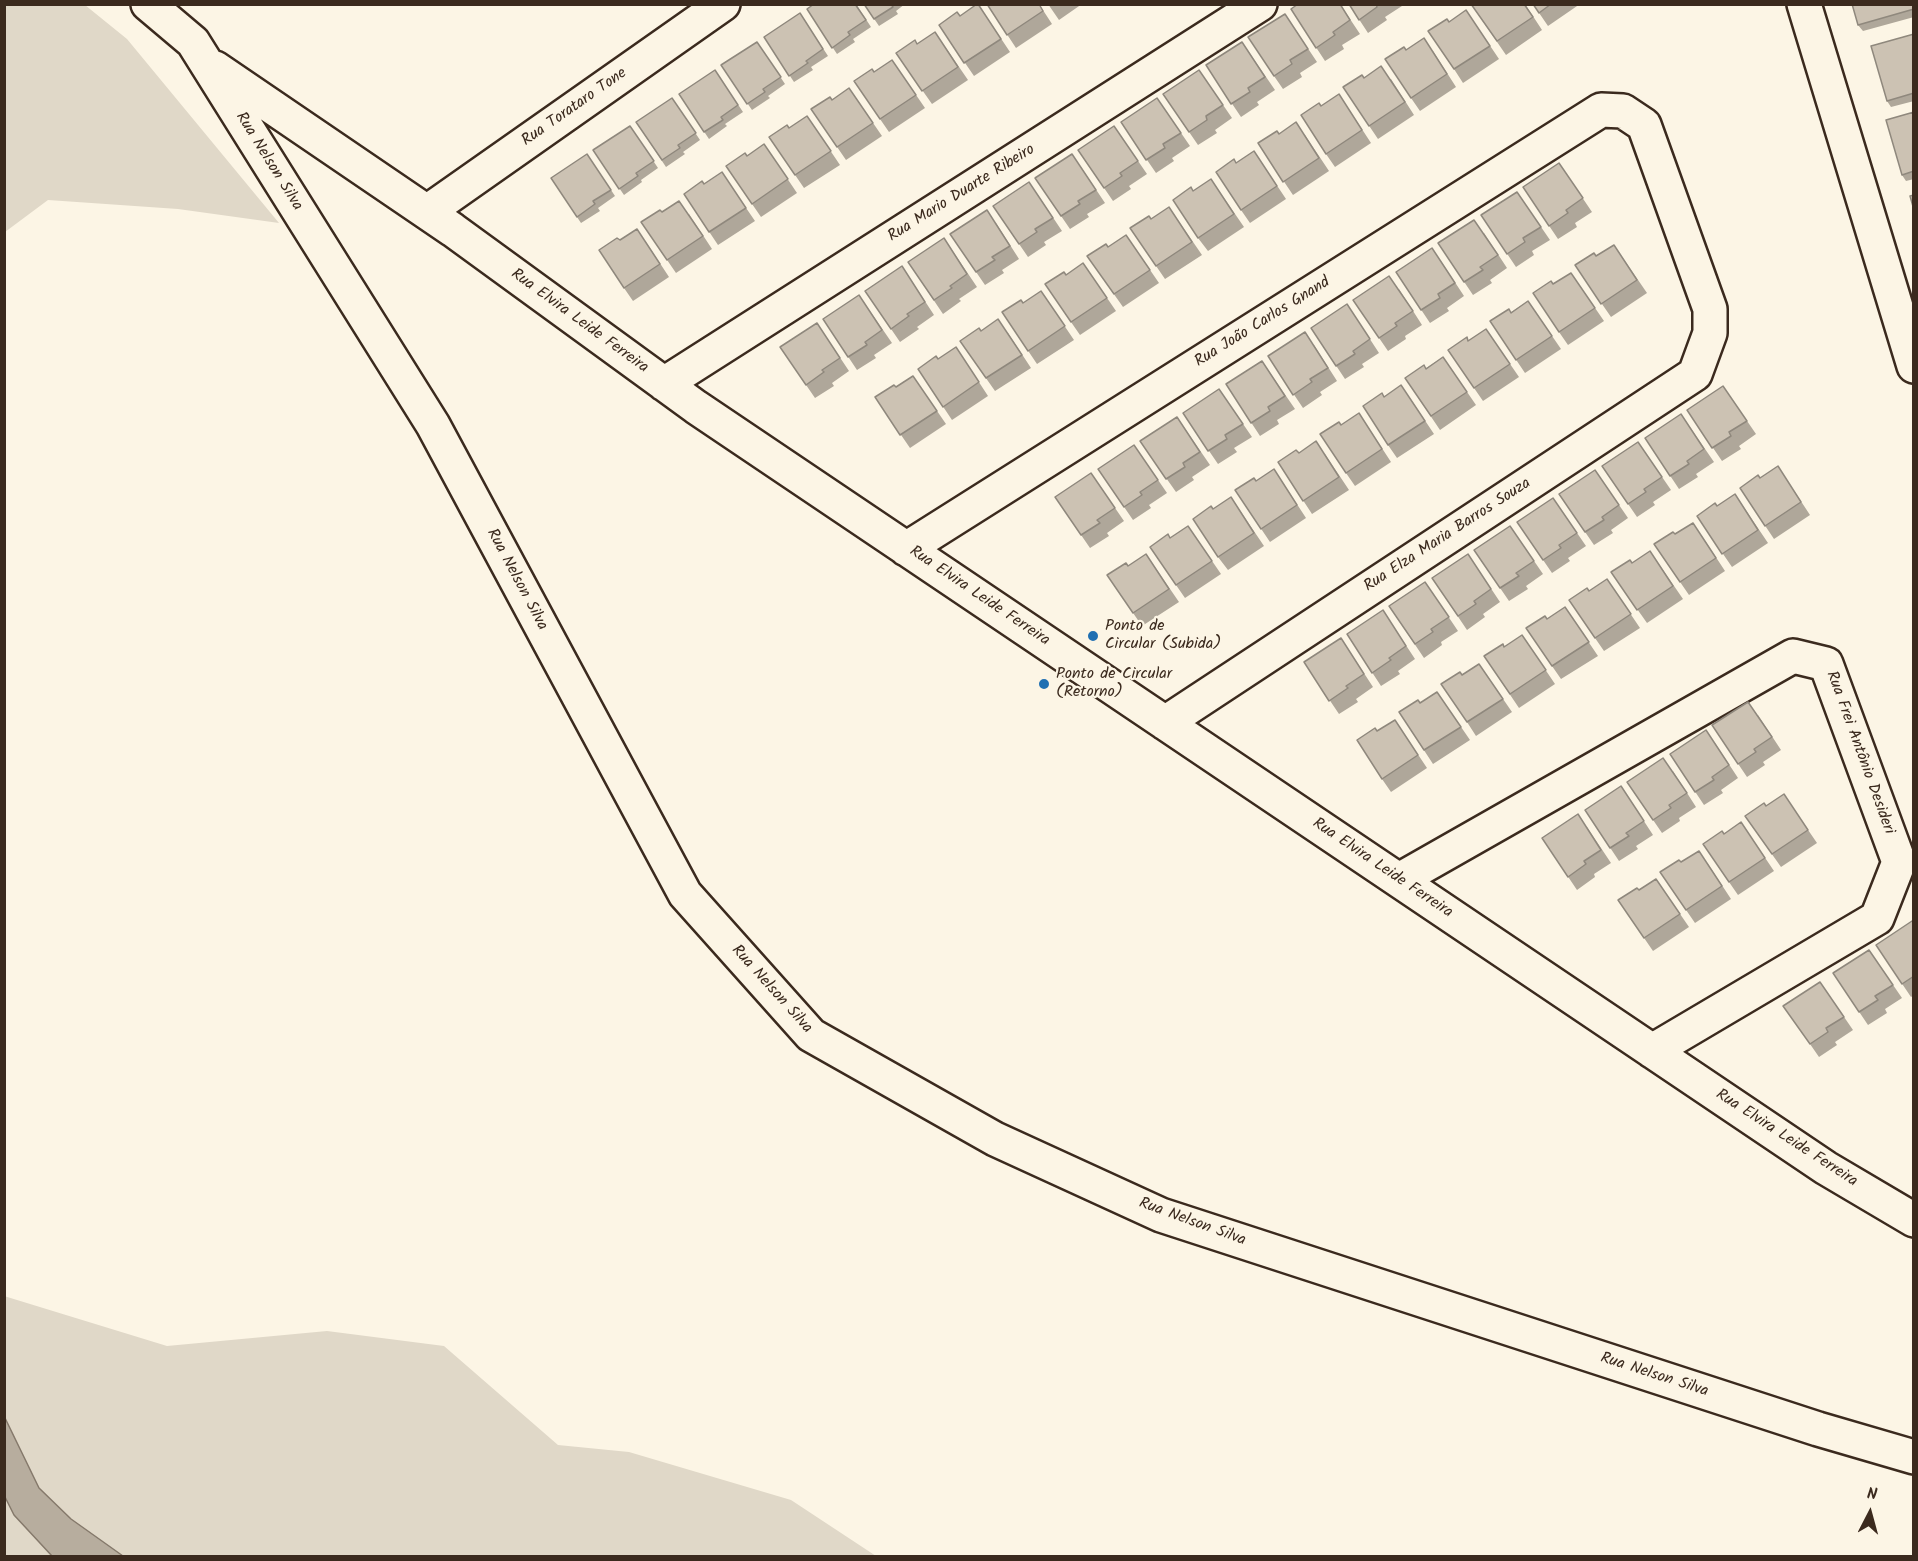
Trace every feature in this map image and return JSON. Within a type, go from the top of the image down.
[{"type":"street","name":"Rua Nelson Silva","points":[[148,4],[193,42],[433,425],[685,894],[811,1035],[995,1139],[1161,1215],[1807,1426],[1914,1457]]},
{"type":"street","name":"Rua Torataro Tone","points":[[427,212],[723,4]]},
{"type":"street","name":"Rua Mario Duarte Ribeiro","points":[[664,384],[1260,4]]},
{"type":"street","points":[[1804,4],[1914,366]]},
{"type":"street","name":"Rua Elvira Leide Ferreira","points":[[204,60],[427,212],[664,384],[906,549],[1826,1168],[1914,1220]]},
{"type":"street","name":"Rua João Carlos Gnand","points":[[906,549],[1601,110],[1623,111]]},
{"type":"street","name":"Rua Elza Maria Barros Souza","points":[[1165,723],[1695,374],[1710,333],[1710,309],[1644,125],[1623,111]]},
{"type":"street","name":"Rua Frei Antônio Desideri","points":[[1399,880],[1793,656],[1826,664],[1899,862],[1877,918],[1652,1051]]},
{"type":"shaded area","points":[[5,4],[85,5],[127,39],[279,223],[178,209],[48,200],[5,232]]},
{"type":"shaded area","points":[[4,1296],[167,1346],[327,1331],[444,1346],[558,1445],[629,1452],[791,1500],[876,1556],[5,1556]]},
{"type":"shaded area","points":[[5,1418],[39,1488],[71,1519],[123,1556],[52,1556],[14,1515],[5,1497]]},
{"type":"building","points":[[814,4],[855,4],[866,20],[848,32],[850,35],[832,48],[807,9]]},
{"type":"building","points":[[864,4],[891,4],[893,7],[874,19]]},
{"type":"building","points":[[977,4],[1001,39],[964,63],[939,25],[957,12],[960,16]]},
{"type":"building","points":[[987,4],[1039,4],[1043,11],[1007,35]]},
{"type":"building","points":[[1298,4],[1340,4],[1350,20],[1333,32],[1335,35],[1316,48],[1291,9]]},
{"type":"building","points":[[1349,4],[1376,4],[1377,7],[1359,20]]},
{"type":"building","points":[[1471,4],[1524,4],[1533,17],[1497,41]]},
{"type":"building","points":[[1533,4],[1551,4],[1539,13]]},
{"type":"building","points":[[1852,4],[1914,4],[1914,9],[1858,25]]},
{"type":"building","points":[[1466,10],[1490,46],[1454,69],[1428,31],[1447,19],[1449,22]]},
{"type":"building","points":[[800,13],[823,49],[789,76],[764,37]]},
{"type":"building","points":[[1285,14],[1308,49],[1290,60],[1292,64],[1274,76],[1248,37]]},
{"type":"building","points":[[935,32],[958,67],[922,91],[896,53],[915,40],[917,44]]},
{"type":"building","points":[[1914,34],[1914,93],[1887,101],[1871,46]]},
{"type":"building","points":[[1424,38],[1447,74],[1411,98],[1385,59],[1404,47],[1406,50]]},
{"type":"building","points":[[757,42],[781,77],[747,104],[721,65]]},
{"type":"building","points":[[1242,42],[1265,77],[1248,88],[1250,92],[1231,104],[1206,65]]},
{"type":"building","points":[[892,60],[916,95],[880,119],[854,81]]},
{"type":"building","points":[[1381,66],[1405,102],[1369,126],[1343,87],[1362,75],[1364,78]]},
{"type":"building","points":[[715,70],[738,105],[721,117],[723,120],[704,132],[679,94]]},
{"type":"building","points":[[1199,70],[1223,105],[1206,116],[1207,120],[1189,132],[1163,94]]},
{"type":"building","points":[[849,88],[873,123],[837,147],[811,109],[830,97],[832,100]]},
{"type":"building","points":[[1339,94],[1362,130],[1326,154],[1301,115]]},
{"type":"building","points":[[672,98],[696,133],[662,160],[636,122]]},
{"type":"building","points":[[1157,98],[1181,133],[1163,144],[1165,148],[1146,160],[1121,122]]},
{"type":"building","points":[[1914,112],[1914,171],[1902,175],[1886,120]]},
{"type":"building","points":[[807,116],[831,151],[795,175],[769,137]]},
{"type":"building","points":[[1296,122],[1319,158],[1283,182],[1258,143],[1277,131],[1279,134]]},
{"type":"building","points":[[630,126],[654,161],[636,173],[638,176],[619,189],[593,150]]},
{"type":"building","points":[[1114,126],[1138,161],[1104,188],[1078,150]]},
{"type":"building","points":[[764,144],[788,179],[752,204],[726,166],[745,153],[747,156]]},
{"type":"building","points":[[1254,151],[1277,186],[1241,210],[1216,172],[1234,159],[1236,163]]},
{"type":"building","points":[[587,154],[611,190],[593,201],[595,204],[577,217],[551,178]]},
{"type":"building","points":[[1072,154],[1096,190],[1078,201],[1080,204],[1061,216],[1035,178]]},
{"type":"building","points":[[1559,163],[1583,198],[1566,210],[1568,213],[1549,226],[1523,187]]},
{"type":"building","points":[[722,172],[746,208],[709,232],[684,194],[702,181],[704,184]]},
{"type":"building","points":[[1211,179],[1234,214],[1198,238],[1173,200],[1191,187],[1193,191]]},
{"type":"building","points":[[1029,182],[1053,218],[1035,229],[1037,232],[1019,244],[993,206]]},
{"type":"building","points":[[1517,192],[1541,227],[1523,238],[1525,242],[1507,254],[1481,215]]},
{"type":"building","points":[[1914,195],[1914,210],[1910,196]]},
{"type":"building","points":[[679,201],[703,236],[667,260],[641,222]]},
{"type":"building","points":[[1169,207],[1192,242],[1156,266],[1130,228],[1149,216],[1151,219]]},
{"type":"building","points":[[987,210],[1010,246],[992,257],[995,260],[976,272],[950,234]]},
{"type":"building","points":[[1474,220],[1498,255],[1480,267],[1483,270],[1464,282],[1438,243]]},
{"type":"building","points":[[637,229],[660,264],[624,288],[599,250]]},
{"type":"building","points":[[1126,235],[1150,270],[1114,294],[1087,256],[1106,244],[1108,247]]},
{"type":"building","points":[[944,238],[967,274],[934,300],[908,262]]},
{"type":"building","points":[[1614,245],[1637,280],[1601,304],[1575,265],[1594,253],[1596,256]]},
{"type":"building","points":[[1432,248],[1455,283],[1438,294],[1440,298],[1421,310],[1396,272]]},
{"type":"building","points":[[1083,263],[1107,298],[1071,322],[1045,284],[1064,272],[1066,275]]},
{"type":"building","points":[[902,266],[925,302],[891,329],[865,291]]},
{"type":"building","points":[[1571,273],[1595,308],[1559,332],[1533,293],[1551,281],[1553,284]]},
{"type":"building","points":[[1389,276],[1413,311],[1379,338],[1353,300]]},
{"type":"building","points":[[1041,291],[1065,326],[1028,351],[1002,312],[1021,300],[1023,303]]},
{"type":"building","points":[[859,295],[882,330],[865,342],[867,345],[848,357],[823,319]]},
{"type":"building","points":[[1528,301],[1552,336],[1516,360],[1490,321],[1509,309],[1511,313]]},
{"type":"building","points":[[1347,304],[1370,339],[1353,351],[1355,354],[1336,366],[1311,328]]},
{"type":"building","points":[[998,319],[1022,355],[986,378],[960,341],[979,328],[981,331]]},
{"type":"building","points":[[817,323],[840,358],[806,385],[780,347]]},
{"type":"building","points":[[1486,329],[1510,364],[1474,388],[1448,350],[1467,337],[1468,341]]},
{"type":"building","points":[[1305,332],[1328,368],[1310,379],[1312,382],[1293,395],[1268,356]]},
{"type":"building","points":[[956,347],[979,382],[943,407],[918,369],[936,356],[938,359]]},
{"type":"building","points":[[1443,357],[1467,392],[1431,416],[1405,378],[1424,365],[1426,369]]},
{"type":"building","points":[[1262,361],[1285,396],[1268,407],[1270,411],[1251,423],[1226,384]]},
{"type":"building","points":[[913,376],[937,411],[900,435],[875,397]]},
{"type":"building","points":[[1401,385],[1425,421],[1388,445],[1363,406],[1382,393],[1384,397]]},
{"type":"building","points":[[1723,386],[1747,421],[1729,432],[1731,436],[1712,448],[1687,410]]},
{"type":"building","points":[[1219,389],[1243,424],[1225,435],[1227,439],[1208,451],[1183,413]]},
{"type":"building","points":[[1359,413],[1382,449],[1346,473],[1320,434],[1339,422],[1341,425]]},
{"type":"building","points":[[1681,414],[1704,449],[1687,461],[1689,464],[1670,476],[1645,438]]},
{"type":"building","points":[[1177,417],[1200,452],[1183,463],[1185,467],[1166,479],[1140,441]]},
{"type":"building","points":[[1316,441],[1339,477],[1303,501],[1278,462],[1296,450],[1299,453]]},
{"type":"building","points":[[1638,442],[1662,477],[1628,504],[1602,466]]},
{"type":"building","points":[[1134,445],[1158,480],[1124,507],[1098,469]]},
{"type":"building","points":[[1778,466],[1801,502],[1765,526],[1740,488],[1758,475],[1760,478]]},
{"type":"building","points":[[1274,469],[1297,505],[1261,529],[1235,490],[1254,478],[1256,481]]},
{"type":"building","points":[[1595,470],[1619,505],[1602,517],[1604,520],[1585,532],[1559,494]]},
{"type":"building","points":[[1091,473],[1115,508],[1097,520],[1100,523],[1081,535],[1055,497]]},
{"type":"building","points":[[1735,494],[1758,530],[1722,554],[1697,516],[1715,503],[1717,506]]},
{"type":"building","points":[[1231,497],[1254,533],[1218,557],[1193,519],[1211,506],[1213,509]]},
{"type":"building","points":[[1553,498],[1577,533],[1543,560],[1517,522]]},
{"type":"building","points":[[1693,523],[1716,558],[1680,582],[1654,544]]},
{"type":"building","points":[[1188,526],[1212,561],[1176,585],[1150,547],[1168,534],[1170,538]]},
{"type":"building","points":[[1510,526],[1534,561],[1516,573],[1519,576],[1500,588],[1474,550]]},
{"type":"building","points":[[1650,551],[1673,586],[1637,610],[1611,572],[1630,560],[1632,563]]},
{"type":"building","points":[[1146,554],[1169,589],[1133,613],[1107,575],[1126,563],[1128,566]]},
{"type":"building","points":[[1468,554],[1491,589],[1474,601],[1476,604],[1458,616],[1432,578]]},
{"type":"building","points":[[1607,579],[1631,614],[1595,638],[1569,600]]},
{"type":"building","points":[[1425,582],[1449,617],[1415,644],[1389,606]]},
{"type":"building","points":[[1565,607],[1589,642],[1552,666],[1526,628],[1545,616],[1547,619]]},
{"type":"building","points":[[1383,610],[1406,646],[1372,673],[1347,634]]},
{"type":"building","points":[[1522,635],[1546,670],[1510,694],[1484,656]]},
{"type":"building","points":[[1341,638],[1364,674],[1329,701],[1304,662]]},
{"type":"building","points":[[1479,664],[1503,699],[1467,722],[1441,684],[1460,672],[1462,675]]},
{"type":"building","points":[[1437,692],[1461,727],[1424,750],[1399,712],[1418,700],[1420,703]]},
{"type":"building","points":[[1748,702],[1772,737],[1738,764],[1712,725]]},
{"type":"building","points":[[1395,720],[1418,755],[1382,779],[1357,740],[1375,728],[1377,731]]},
{"type":"building","points":[[1706,730],[1729,765],[1712,777],[1714,780],[1695,792],[1670,754]]},
{"type":"building","points":[[1663,758],[1687,793],[1653,820],[1627,782]]},
{"type":"building","points":[[1621,786],[1644,821],[1626,833],[1629,836],[1610,848],[1585,810]]},
{"type":"building","points":[[1784,794],[1808,830],[1772,854],[1745,816],[1764,803],[1766,806]]},
{"type":"building","points":[[1578,814],[1601,850],[1584,861],[1586,864],[1568,877],[1542,838]]},
{"type":"building","points":[[1741,822],[1765,858],[1729,882],[1703,844],[1722,831],[1724,834]]},
{"type":"building","points":[[1699,851],[1722,886],[1686,910],[1660,872]]},
{"type":"building","points":[[1656,879],[1680,914],[1644,938],[1618,900]]},
{"type":"building","points":[[1912,921],[1914,923],[1914,976],[1902,984],[1876,945]]},
{"type":"building","points":[[1869,950],[1893,985],[1875,996],[1878,1000],[1859,1012],[1833,973]]},
{"type":"building","points":[[1820,982],[1844,1017],[1826,1028],[1828,1032],[1810,1044],[1783,1006]]},
{"type":"place","name":"Ponto de Circular (Subida)","points":[[1093,636]]},
{"type":"place","name":"Ponto de Circular (Retorno)","points":[[1044,684]]}]
